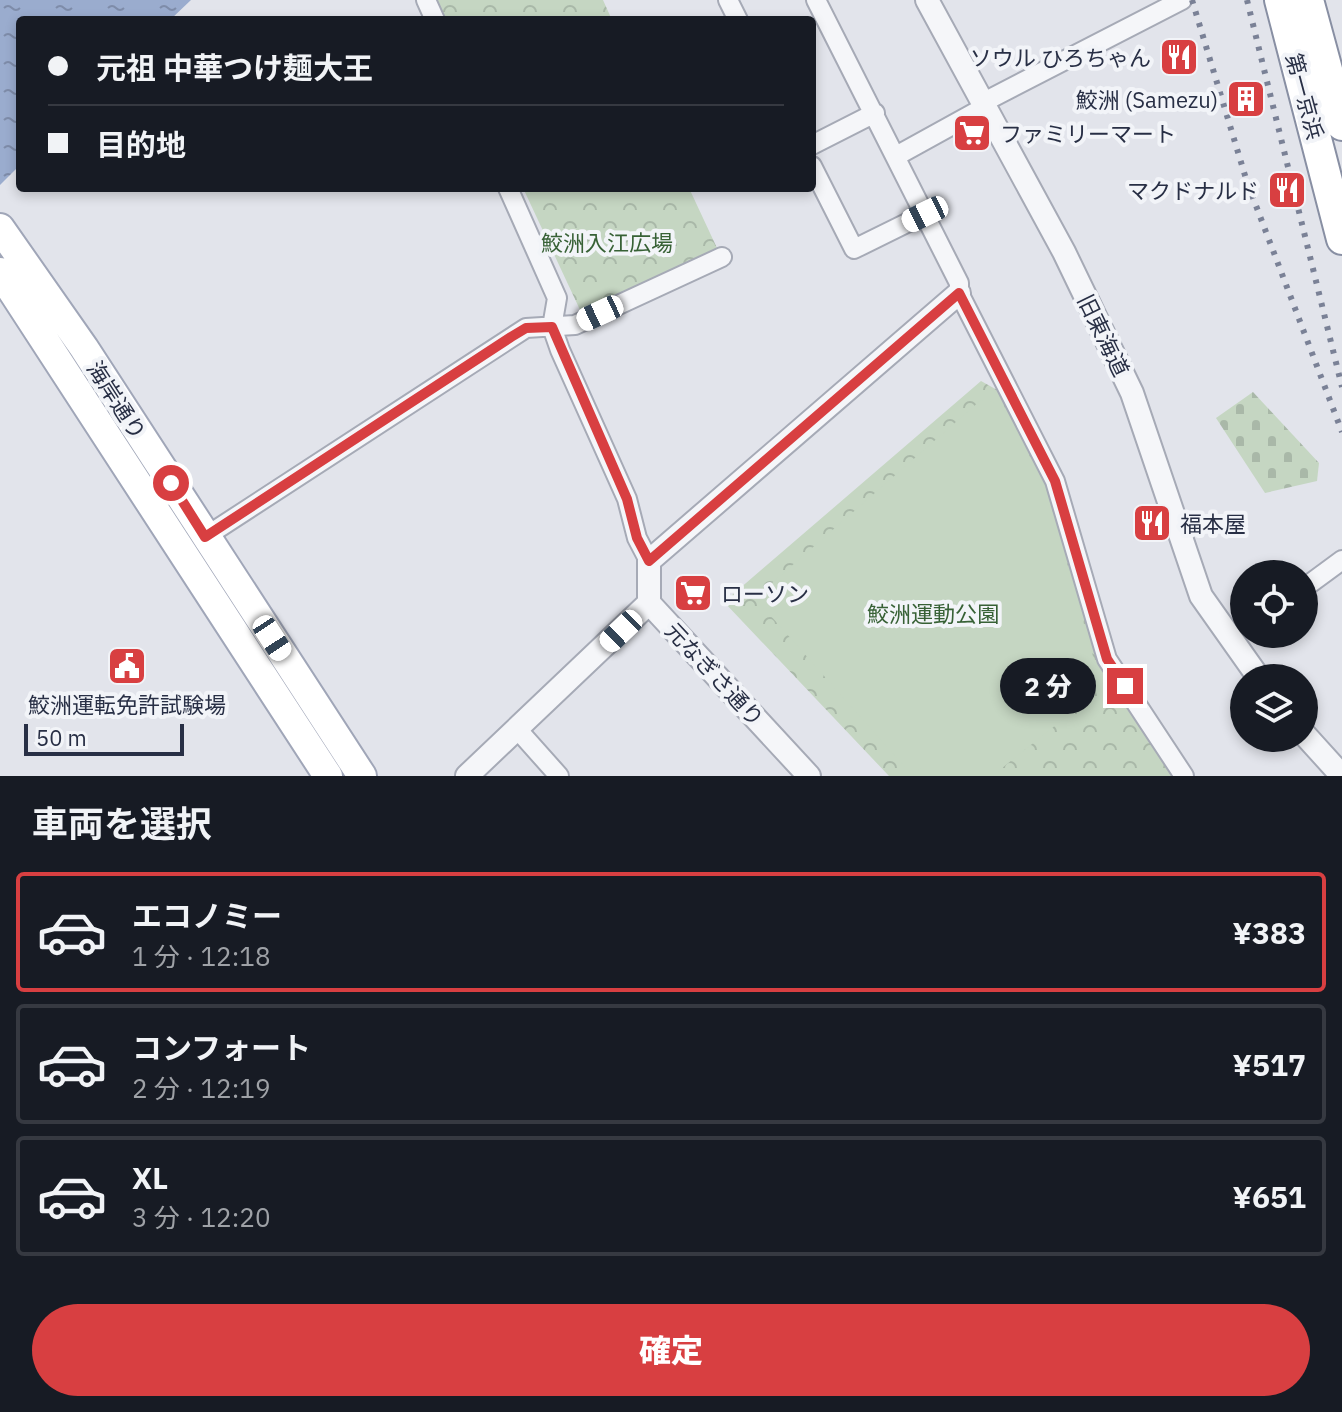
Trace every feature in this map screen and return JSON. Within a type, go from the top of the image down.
[{"type":"highway","name":"第一京浜","points":[[1280,0],[1342,239]]},
{"type":"highway","name":"第一京浜","points":[[1308,0],[1342,125]]},
{"type":"main road","name":"海岸通り","points":[[4,232],[362,776]]},
{"type":"main road","name":"海岸通り","points":[[0,272],[328,776]]},
{"type":"street","points":[[816,0],[820,28],[898,155],[959,283],[959,293],[1055,481],[1107,659],[1184,776]]},
{"type":"street","name":"旧東海道","points":[[927,0],[1064,252],[1132,393],[1201,596],[1230,628]]},
{"type":"street","points":[[898,155],[984,105],[1182,0]]},
{"type":"street","points":[[816,143],[875,113]]},
{"type":"street","points":[[816,174],[854,249],[925,214]]},
{"type":"street","points":[[510,192],[557,298],[552,327],[627,499],[637,538],[649,561],[959,293]]},
{"type":"street","points":[[205,537],[518,332],[526,328],[575,325],[722,257]]},
{"type":"street","points":[[1318,578],[1342,560]]},
{"type":"street","name":"元なぎさ通り","points":[[649,561],[649,603],[809,776]]},
{"type":"street","points":[[467,776],[649,603]]},
{"type":"street","points":[[518,730],[559,776]]},
{"type":"street","points":[[1318,749],[1342,776]]},
{"type":"green space","points":[[437,0],[603,0],[610,16],[444,16]]},
{"type":"green space","name":"鮫洲入江広場","points":[[525,192],[691,192],[717,248],[581,312]]},
{"type":"green space","name":"鮫洲運動公園","points":[[981,381],[999,391],[1047,488],[1097,657],[1176,776],[889,776],[724,602]]},
{"type":"green space","points":[[1253,392],[1319,463],[1317,481],[1265,493],[1216,418]]},
{"type":"green space","name":"鮫洲運動公園","points":[[981,400],[1003,404],[1046,488],[1096,667],[1083,675],[1081,705],[992,776],[931,776],[922,767],[912,775],[755,598]]},
{"type":"water","points":[[0,0],[191,0],[174,16],[16,16],[16,169],[0,185]]},
{"type":"railway","points":[[1192,0],[1247,182],[1342,432]]},
{"type":"railway","points":[[1247,0],[1342,387]]},
{"type":"place","name":"ソウル ひろちゃん","points":[[1179,57]]},
{"type":"place","name":"鮫洲 (Samezu)","points":[[1246,99]]},
{"type":"place","name":"ファミリーマート","points":[[972,133]]},
{"type":"place","name":"マクドナルド","points":[[1287,190]]},
{"type":"place","name":"福本屋","points":[[1152,523]]},
{"type":"place","name":"ローソン","points":[[693,593]]},
{"type":"place","name":"鮫洲運転免許試験場","points":[[127,666]]},
{"type":"route","points":[[171,483],[205,537],[430,387],[511,337],[526,328],[552,327],[627,499],[637,538],[649,561],[779,444],[959,293],[1055,481],[1107,659],[1125,686]]}]
